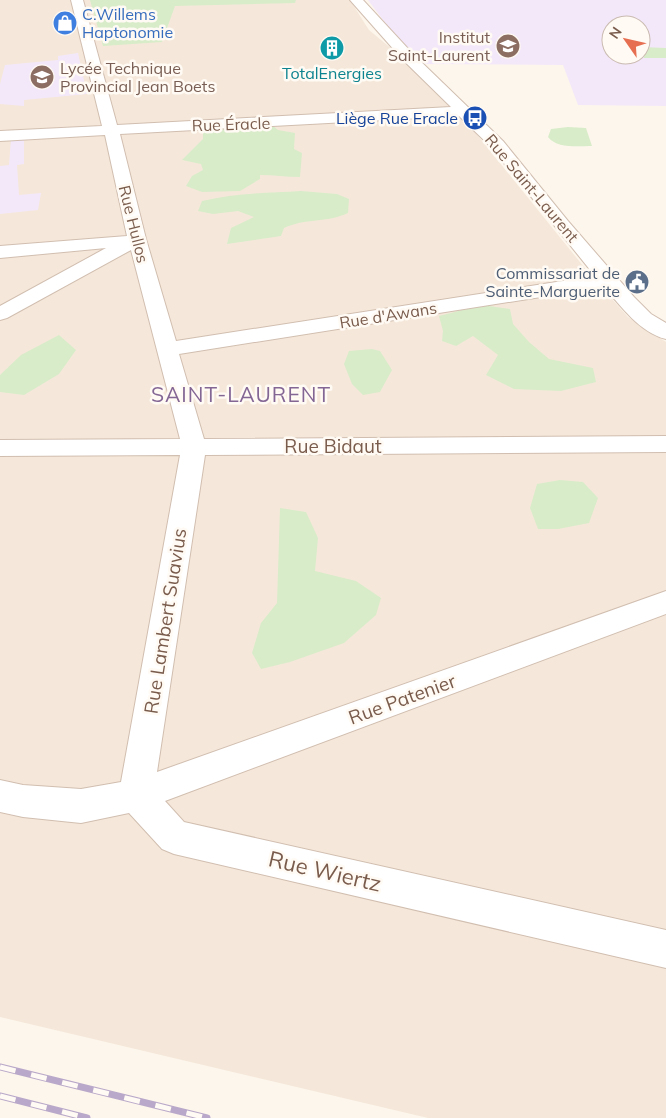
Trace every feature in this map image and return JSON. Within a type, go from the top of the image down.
[{"type":"street","name":"Rue Hullos","points":[[77,0],[112,129],[137,239],[194,447]]},
{"type":"street","name":"Rue Saint-Laurent","points":[[356,0],[408,57],[497,144],[608,280],[644,318],[666,333]]},
{"type":"street","name":"Rue Éracle","points":[[0,136],[463,111]]},
{"type":"street","points":[[0,252],[137,239]]},
{"type":"street","points":[[0,314],[137,239]]},
{"type":"street","name":"Rue d'Awans","points":[[168,349],[608,280]]},
{"type":"street","name":"Rue Bidaut","points":[[0,448],[666,444]]},
{"type":"street","name":"Rue Lambert Suavius","points":[[136,795],[194,447]]},
{"type":"street","name":"Rue Patenier","points":[[136,795],[204,772],[666,602]]},
{"type":"street","points":[[0,796],[23,801],[81,806],[136,795]]},
{"type":"street","name":"Rue Wiertz","points":[[136,795],[174,837],[666,949]]},
{"type":"shaded area","points":[[0,0],[350,0],[369,30],[392,49],[474,131],[588,272],[628,317],[666,342],[666,1118],[428,1118],[0,1017]]},
{"type":"shaded area","name":"Institut Saint-Laurent","points":[[368,0],[666,0],[666,106],[578,105],[563,65],[424,64],[395,36]]},
{"type":"shaded area","name":"Lycée Technique Provincial Jean Boets","points":[[78,53],[87,94],[24,100],[24,106],[0,104],[0,84],[5,65],[58,60],[58,56]]},
{"type":"shaded area","points":[[24,138],[24,164],[17,165],[19,195],[41,193],[38,210],[0,214],[0,166],[9,165],[11,139]]},
{"type":"green space","points":[[90,0],[296,0],[295,3],[175,6],[162,42],[103,46]]},
{"type":"green space","points":[[651,47],[666,48],[666,58],[651,58]]},
{"type":"green space","points":[[273,126],[278,130],[295,133],[294,149],[302,153],[300,177],[260,175],[260,179],[240,191],[202,192],[186,186],[192,176],[203,170],[201,164],[182,160],[203,139],[203,129]]},
{"type":"green space","points":[[568,127],[586,128],[592,146],[562,145],[548,137],[551,129]]},
{"type":"green space","points":[[301,191],[337,194],[349,199],[348,213],[332,218],[292,225],[284,228],[281,236],[227,244],[231,228],[254,217],[238,211],[213,214],[198,211],[202,201],[214,198]]},
{"type":"green space","points":[[482,305],[510,309],[513,324],[529,342],[549,359],[593,368],[596,382],[561,391],[514,389],[486,375],[498,355],[473,336],[456,346],[442,341],[443,331],[439,316]]},
{"type":"green space","points":[[59,335],[76,350],[59,374],[24,395],[0,392],[0,375],[21,355]]},
{"type":"green space","points":[[372,349],[380,351],[392,370],[380,392],[363,395],[352,384],[344,364],[349,351]]},
{"type":"green space","points":[[560,480],[583,482],[598,498],[589,523],[558,529],[538,529],[530,508],[537,484]]},
{"type":"green space","points":[[280,508],[306,512],[318,538],[315,571],[356,581],[381,598],[376,615],[344,643],[290,662],[261,669],[252,653],[261,623],[277,603]]},
{"type":"railway","points":[[0,1067],[207,1118]]},
{"type":"railway","points":[[0,1096],[87,1118]]},
{"type":"place","name":"C.Willems Haptonomie","points":[[65,23]]},
{"type":"place","name":"Institut Saint-Laurent","points":[[508,46]]},
{"type":"place","name":"TotalEnergies","points":[[332,48]]},
{"type":"place","name":"Lycée Technique Provincial Jean Boets","points":[[42,77]]},
{"type":"place","name":"Liège Rue Eracle","points":[[475,118]]},
{"type":"place","name":"Commissariat de Sainte-Marguerite","points":[[637,282]]},
{"type":"district","name":"SAINT-LAURENT","points":[[241,395]]}]
